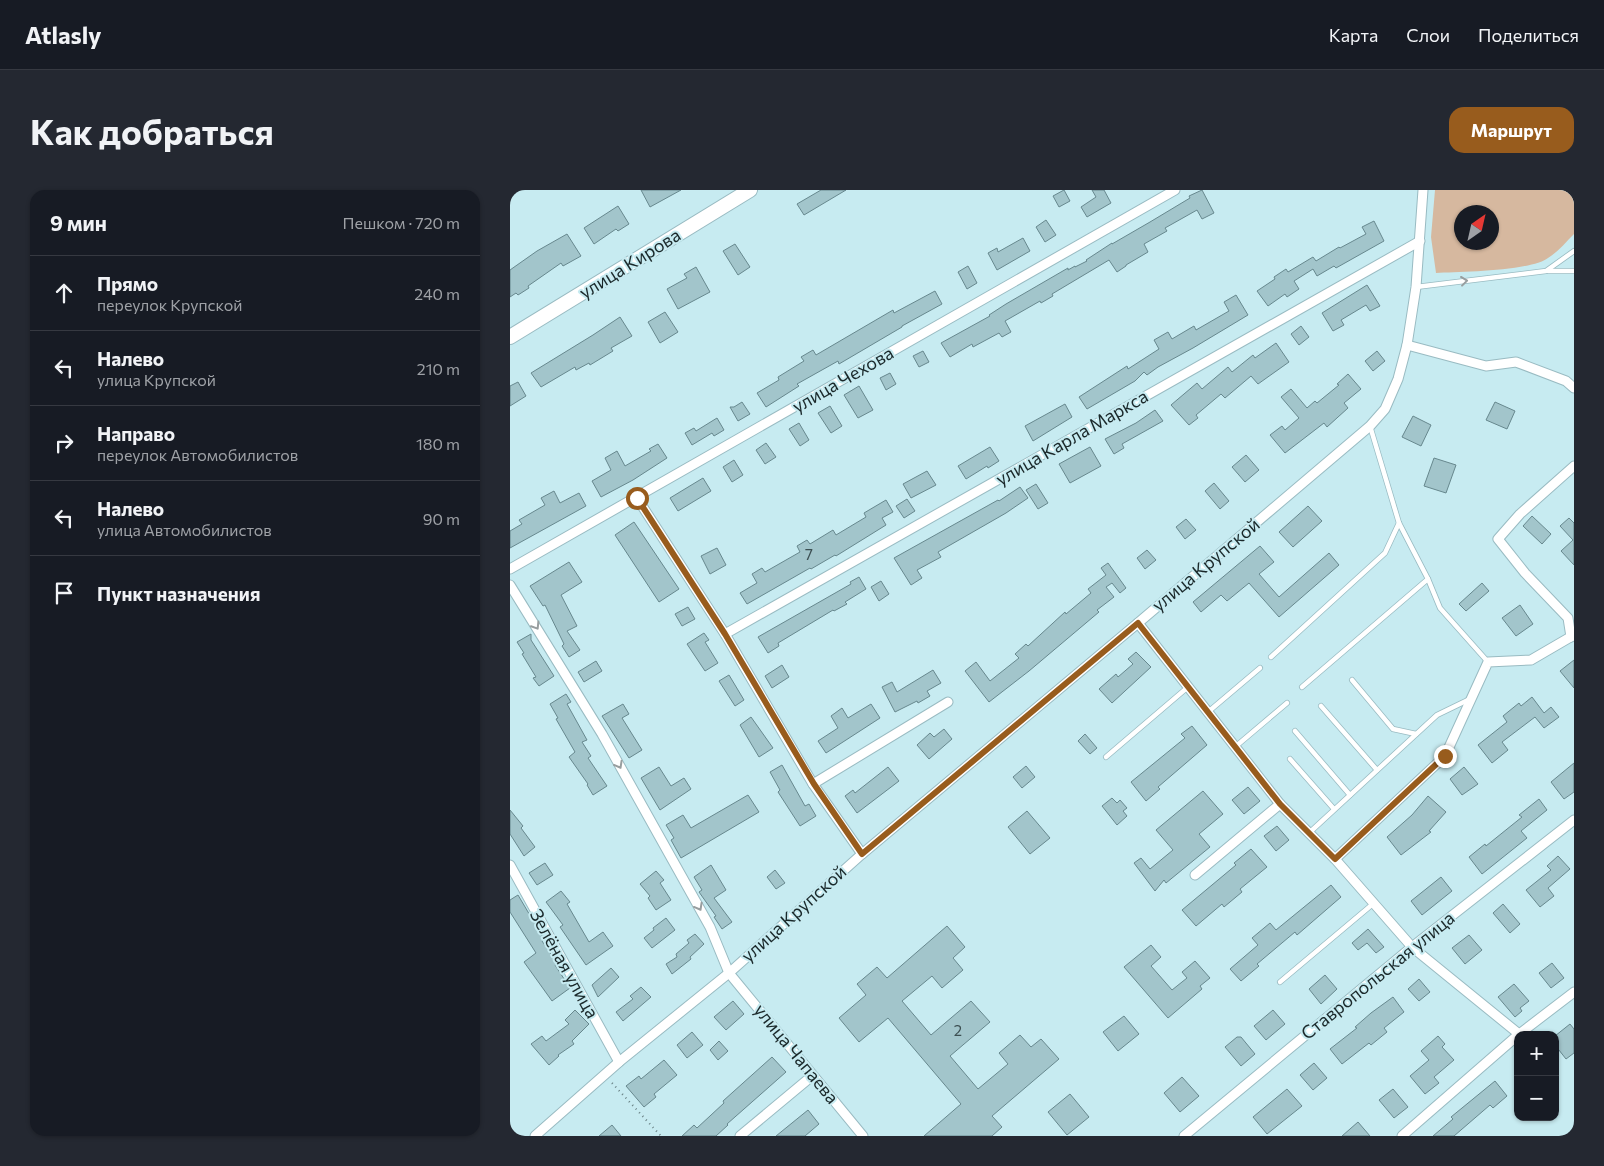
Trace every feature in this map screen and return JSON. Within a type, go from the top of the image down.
[{"type":"main road","name":"улица Кирова","points":[[510,337],[750,190]]},
{"type":"street","name":"улица Чехова","points":[[510,569],[1175,190]]},
{"type":"street","name":"улица Крупской","points":[[535,1136],[619,1062],[729,973],[862,854],[1370,426],[1385,409],[1398,379],[1406,345],[1416,287],[1423,190]]},
{"type":"street","name":"улица Карла Маркса","points":[[725,634],[1420,241]]},
{"type":"street","points":[[1406,345],[1486,366],[1516,362],[1566,381],[1574,388]]},
{"type":"street","points":[[1335,859],[1445,756],[1488,662],[1531,660],[1573,636],[1568,618],[1525,573],[1498,539],[1520,514],[1574,466]]},
{"type":"street","points":[[637,498],[725,634],[814,784],[862,854]]},
{"type":"street","name":"улица Чапаева","points":[[510,585],[606,742],[710,928],[729,973],[863,1136]]},
{"type":"street","points":[[1138,623],[1280,804],[1335,859],[1412,947],[1514,1032]]},
{"type":"street","points":[[814,784],[948,702]]},
{"type":"street","points":[[1195,875],[1280,804]]},
{"type":"street","name":"Ставропольская улица","points":[[1184,1136],[1412,947],[1574,820]]},
{"type":"street","name":"Зелёная улица","points":[[510,865],[619,1062]]},
{"type":"street","points":[[1523,1031],[1574,992]]},
{"type":"street","points":[[1402,1136],[1514,1038]]},
{"type":"street","points":[[740,1136],[812,1076]]},
{"type":"lane","points":[[1546,271],[1574,251]]},
{"type":"lane","points":[[1416,287],[1546,271],[1574,271]]},
{"type":"lane","points":[[1370,426],[1399,523],[1428,579],[1440,608],[1488,662]]},
{"type":"lane","points":[[1272,657],[1385,553],[1399,523]]},
{"type":"lane","points":[[1302,687],[1428,579]]},
{"type":"lane","points":[[1208,712],[1260,668]]},
{"type":"lane","points":[[1352,680],[1394,729],[1416,734]]},
{"type":"lane","points":[[1106,756],[1188,687]]},
{"type":"lane","points":[[1309,833],[1437,715],[1471,698]]},
{"type":"lane","points":[[1235,747],[1287,703]]},
{"type":"lane","points":[[1321,706],[1377,770]]},
{"type":"lane","points":[[1295,731],[1350,795]]},
{"type":"lane","points":[[1290,759],[1334,810]]},
{"type":"lane","points":[[1280,982],[1374,903]]},
{"type":"path","points":[[605,1075],[661,1136]]},
{"type":"shaded area","points":[[1435,190],[1574,190],[1574,234],[1548,258],[1527,266],[1495,270],[1436,273],[1431,237]]},
{"type":"building","points":[[641,190],[681,190],[650,207]]},
{"type":"building","points":[[821,190],[846,190],[804,215],[797,204]]},
{"type":"building","points":[[1064,190],[1070,201],[1059,207],[1053,196]]},
{"type":"building","points":[[1092,190],[1104,190],[1111,203],[1087,217],[1081,207],[1096,197]]},
{"type":"building","points":[[1202,190],[1214,213],[1202,219],[1197,210],[1165,228],[1167,231],[1144,244],[1148,252],[1117,272],[1109,260],[1052,294],[1053,296],[1041,303],[1040,301],[1005,321],[1011,332],[1002,337],[999,333],[973,347],[972,344],[950,357],[941,343],[990,316],[1006,304],[1068,268],[1068,270],[1087,261],[1112,243]]},
{"type":"building","points":[[618,206],[629,224],[618,231],[616,229],[594,244],[584,228]]},
{"type":"building","points":[[1046,220],[1056,235],[1045,242],[1036,227]]},
{"type":"building","points":[[1374,221],[1384,241],[1336,268],[1334,266],[1317,276],[1313,269],[1294,281],[1299,289],[1287,297],[1285,294],[1268,306],[1257,291],[1286,269],[1288,272],[1313,257],[1316,261],[1366,234],[1362,227]]},
{"type":"building","points":[[567,234],[581,256],[563,266],[561,263],[528,286],[529,288],[518,295],[516,293],[510,297],[510,270],[537,251]]},
{"type":"building","points":[[1023,238],[1030,251],[997,270],[988,253],[997,248],[998,252]]},
{"type":"building","points":[[735,244],[750,267],[738,275],[723,251]]},
{"type":"building","points":[[968,266],[977,283],[967,289],[958,272]]},
{"type":"building","points":[[696,267],[710,292],[678,309],[667,289],[687,278],[684,274]]},
{"type":"building","points":[[1367,285],[1380,306],[1370,311],[1366,305],[1341,320],[1344,325],[1333,331],[1322,313]]},
{"type":"building","points":[[935,291],[942,304],[839,364],[838,361],[797,384],[799,386],[766,407],[757,393],[779,380],[778,377],[804,361],[801,357],[813,350],[816,355],[893,310],[894,313]]},
{"type":"building","points":[[1236,295],[1248,315],[1147,375],[1144,372],[1135,381],[1087,409],[1079,397],[1127,366],[1128,369],[1159,349],[1154,340],[1168,332],[1172,339],[1194,326],[1196,330],[1229,311],[1224,302]]},
{"type":"building","points":[[665,312],[678,332],[660,343],[648,322]]},
{"type":"building","points":[[620,317],[632,336],[611,348],[613,351],[590,365],[589,363],[576,370],[575,367],[541,387],[531,373]]},
{"type":"building","points":[[1301,326],[1309,337],[1299,345],[1291,334]]},
{"type":"building","points":[[1276,343],[1289,362],[1258,384],[1251,376],[1225,398],[1221,394],[1196,415],[1198,418],[1189,425],[1171,405],[1197,383],[1202,389],[1228,367],[1232,372],[1253,355],[1255,358]]},
{"type":"building","points":[[923,351],[929,362],[919,367],[913,356]]},
{"type":"building","points":[[1377,351],[1385,361],[1373,371],[1365,361]]},
{"type":"building","points":[[890,373],[896,384],[886,390],[880,378]]},
{"type":"building","points":[[1348,374],[1361,389],[1344,403],[1348,408],[1327,427],[1324,423],[1285,453],[1270,435],[1282,426],[1285,430],[1299,418],[1281,397],[1291,389],[1307,408],[1315,401],[1317,403],[1339,385],[1337,384]]},
{"type":"building","points":[[518,382],[526,396],[510,406],[510,386]]},
{"type":"building","points":[[859,386],[873,410],[858,418],[844,395]]},
{"type":"building","points":[[742,402],[750,414],[738,421],[730,407],[734,407]]},
{"type":"building","points":[[1495,402],[1515,411],[1507,429],[1486,420]]},
{"type":"building","points":[[1065,404],[1072,417],[1033,441],[1025,426]]},
{"type":"building","points":[[830,406],[842,426],[831,433],[818,413]]},
{"type":"building","points":[[1155,410],[1163,421],[1122,444],[1124,448],[1114,454],[1105,439],[1136,423]]},
{"type":"building","points":[[1413,416],[1431,425],[1421,446],[1402,437]]},
{"type":"building","points":[[717,418],[724,430],[714,436],[712,433],[692,445],[685,433],[694,428],[696,431]]},
{"type":"building","points":[[799,423],[809,440],[800,446],[789,429]]},
{"type":"building","points":[[766,443],[776,457],[765,464],[756,450]]},
{"type":"building","points":[[658,444],[667,458],[633,480],[601,497],[592,481],[611,470],[605,458],[617,451],[625,466],[651,451],[649,449]]},
{"type":"building","points":[[990,447],[999,461],[966,479],[958,466]]},
{"type":"building","points":[[1090,447],[1101,466],[1070,483],[1059,464]]},
{"type":"building","points":[[1246,455],[1259,470],[1245,482],[1232,467]]},
{"type":"building","points":[[1434,458],[1456,465],[1446,493],[1424,486]]},
{"type":"building","points":[[734,460],[743,475],[732,482],[723,467]]},
{"type":"building","points":[[927,471],[936,485],[911,498],[903,484]]},
{"type":"building","points":[[703,478],[711,491],[678,511],[670,498]]},
{"type":"building","points":[[1214,483],[1229,501],[1220,509],[1205,491]]},
{"type":"building","points":[[1036,484],[1048,503],[1038,509],[1026,490]]},
{"type":"building","points":[[1020,487],[1028,498],[1006,513],[938,552],[941,557],[917,570],[922,578],[911,585],[894,558],[999,501]]},
{"type":"building","points":[[554,491],[560,503],[579,493],[586,506],[510,548],[510,531],[522,524],[519,520],[545,505],[541,498]]},
{"type":"building","points":[[907,499],[915,511],[904,518],[896,506]]},
{"type":"building","points":[[886,500],[893,512],[882,518],[886,525],[836,556],[810,568],[747,604],[740,593],[757,583],[752,574],[762,568],[765,572],[800,552],[797,546],[807,540],[810,544],[833,530],[836,535],[866,517],[864,513]]},
{"type":"building","points":[[1308,506],[1322,521],[1293,547],[1279,532]]},
{"type":"building","points":[[1532,516],[1551,534],[1542,544],[1523,526]]},
{"type":"building","points":[[1569,518],[1574,523],[1574,565],[1561,551],[1573,540],[1560,526]]},
{"type":"building","points":[[1186,519],[1196,530],[1185,539],[1176,527]]},
{"type":"building","points":[[634,522],[679,589],[659,602],[615,535]]},
{"type":"building","points":[[1260,546],[1274,562],[1259,574],[1279,597],[1329,553],[1339,565],[1279,617],[1249,583],[1227,601],[1221,595],[1201,612],[1193,602]]},
{"type":"building","points":[[717,548],[726,565],[710,574],[701,556]]},
{"type":"building","points":[[1147,550],[1156,560],[1145,569],[1137,558]]},
{"type":"building","points":[[569,562],[582,582],[561,595],[577,626],[567,631],[580,650],[569,657],[562,646],[564,644],[545,605],[543,606],[530,586]]},
{"type":"building","points":[[1108,563],[1126,588],[1120,593],[1112,583],[1106,587],[1114,597],[1097,610],[1099,612],[989,702],[965,671],[976,662],[990,681],[1019,658],[1015,654],[1026,644],[1028,646],[1065,612],[1066,614],[1091,593],[1088,589],[1106,575],[1101,568]]},
{"type":"building","points":[[859,577],[866,589],[845,602],[847,604],[833,610],[778,643],[779,646],[768,653],[758,637],[851,584],[850,582]]},
{"type":"building","points":[[881,581],[889,594],[879,601],[871,587]]},
{"type":"building","points":[[1482,583],[1489,591],[1466,611],[1459,604]]},
{"type":"building","points":[[1520,605],[1533,624],[1516,636],[1502,618]]},
{"type":"building","points":[[688,607],[695,619],[682,626],[675,614]]},
{"type":"building","points":[[704,633],[709,640],[705,642],[718,663],[705,671],[687,644]]},
{"type":"building","points":[[531,634],[531,640],[554,676],[539,686],[533,678],[536,677],[517,642]]},
{"type":"building","points":[[1136,652],[1151,667],[1112,703],[1099,689],[1116,674],[1118,677],[1133,664],[1128,659]]},
{"type":"building","points":[[1574,660],[1574,688],[1560,671]]},
{"type":"building","points":[[596,661],[602,671],[584,682],[578,672]]},
{"type":"building","points":[[782,665],[789,677],[772,688],[765,676]]},
{"type":"building","points":[[933,670],[941,683],[927,691],[930,696],[895,712],[882,687],[892,682],[897,692]]},
{"type":"building","points":[[729,675],[744,700],[735,706],[719,681]]},
{"type":"building","points":[[566,694],[571,702],[567,704],[587,740],[582,742],[591,756],[588,758],[607,786],[593,795],[588,784],[569,757],[575,752],[556,719],[558,718],[550,704]]},
{"type":"building","points":[[1532,697],[1544,713],[1551,707],[1559,717],[1544,728],[1535,717],[1502,742],[1508,750],[1492,763],[1478,745],[1507,722],[1503,716],[1519,703],[1521,706]]},
{"type":"building","points":[[623,704],[629,714],[622,718],[642,750],[629,758],[602,716]]},
{"type":"building","points":[[871,704],[880,718],[826,753],[818,741],[838,728],[831,716],[842,708],[848,718]]},
{"type":"building","points":[[751,717],[773,748],[759,757],[740,725]]},
{"type":"building","points":[[1192,726],[1207,745],[1158,787],[1160,789],[1146,801],[1131,782],[1185,738],[1181,734]]},
{"type":"building","points":[[944,729],[952,739],[929,759],[917,745],[930,733],[934,737]]},
{"type":"building","points":[[1085,734],[1097,748],[1090,754],[1078,741]]},
{"type":"building","points":[[1574,763],[1574,792],[1564,799],[1551,782]]},
{"type":"building","points":[[782,765],[805,806],[809,804],[816,816],[800,826],[778,792],[780,790],[770,772]]},
{"type":"building","points":[[1026,766],[1035,777],[1022,788],[1013,777]]},
{"type":"building","points":[[659,767],[671,786],[684,778],[691,789],[660,810],[641,778]]},
{"type":"building","points":[[888,767],[899,781],[857,813],[845,796],[853,790],[855,793]]},
{"type":"building","points":[[1464,767],[1478,784],[1462,795],[1450,779]]},
{"type":"building","points":[[1248,787],[1260,801],[1244,814],[1232,800]]},
{"type":"building","points":[[1203,791],[1223,814],[1199,834],[1210,847],[1166,883],[1164,880],[1155,891],[1134,863],[1141,858],[1150,869],[1173,850],[1156,830]]},
{"type":"building","points":[[748,795],[759,812],[681,858],[671,840],[674,838],[666,825],[683,815],[691,828]]},
{"type":"building","points":[[1428,796],[1446,812],[1429,831],[1431,832],[1401,855],[1387,837],[1412,815]]},
{"type":"building","points":[[1112,798],[1117,803],[1120,800],[1127,808],[1123,811],[1127,816],[1117,825],[1102,806]]},
{"type":"building","points":[[1539,799],[1547,810],[1521,831],[1527,838],[1482,874],[1469,857],[1522,817],[1519,815]]},
{"type":"building","points":[[510,810],[523,826],[521,828],[535,847],[524,856],[510,834]]},
{"type":"building","points":[[1027,811],[1050,838],[1030,854],[1008,827]]},
{"type":"building","points":[[1277,826],[1289,840],[1276,851],[1264,836]]},
{"type":"building","points":[[1251,849],[1267,867],[1240,889],[1242,892],[1224,907],[1222,904],[1196,926],[1182,910],[1236,865],[1234,863]]},
{"type":"building","points":[[1558,856],[1570,869],[1548,888],[1554,896],[1540,907],[1526,890],[1551,870],[1547,866]]},
{"type":"building","points":[[545,863],[553,875],[537,885],[529,873]]},
{"type":"building","points":[[711,865],[726,890],[714,898],[732,922],[722,929],[714,917],[716,916],[699,892],[702,890],[694,877]]},
{"type":"building","points":[[775,870],[785,883],[776,889],[767,877]]},
{"type":"building","points":[[656,871],[664,880],[660,883],[671,900],[656,910],[648,898],[650,896],[640,884]]},
{"type":"building","points":[[1441,877],[1452,891],[1422,915],[1411,901]]},
{"type":"building","points":[[1331,885],[1341,897],[1297,935],[1295,932],[1257,964],[1259,966],[1241,981],[1230,969],[1258,945],[1252,938],[1270,923],[1276,930]]},
{"type":"building","points":[[561,891],[570,902],[567,904],[589,942],[603,932],[613,946],[586,965],[560,927],[563,925],[546,902]]},
{"type":"building","points":[[518,895],[544,939],[542,941],[557,963],[555,965],[570,988],[552,1001],[524,962],[536,953],[510,912],[510,900]]},
{"type":"building","points":[[1503,904],[1520,924],[1510,933],[1493,913]]},
{"type":"building","points":[[666,918],[675,930],[652,948],[644,938]]},
{"type":"building","points":[[947,926],[965,947],[953,958],[963,970],[942,988],[932,976],[902,1001],[931,1035],[971,1001],[990,1022],[950,1056],[978,1089],[1008,1064],[999,1053],[1020,1035],[1031,1047],[1041,1039],[1059,1059],[992,1116],[1002,1127],[992,1136],[924,1136],[961,1104],[888,1018],[859,1042],[839,1018],[866,995],[857,984],[877,967],[887,978]]},
{"type":"building","points":[[1368,929],[1384,947],[1376,953],[1367,943],[1358,950],[1352,943]]},
{"type":"building","points":[[695,934],[704,944],[690,957],[691,959],[672,974],[666,964],[677,957],[676,954],[689,943],[687,940]]},
{"type":"building","points":[[1469,935],[1482,950],[1465,964],[1452,948]]},
{"type":"building","points":[[1151,945],[1161,957],[1151,966],[1172,990],[1187,978],[1182,972],[1195,961],[1210,978],[1200,986],[1202,989],[1168,1018],[1124,967]]},
{"type":"building","points":[[1552,963],[1564,978],[1551,988],[1539,973]]},
{"type":"building","points":[[611,968],[619,977],[598,997],[592,985]]},
{"type":"building","points":[[1325,975],[1337,989],[1321,1004],[1309,989]]},
{"type":"building","points":[[1419,979],[1430,992],[1419,1001],[1408,989]]},
{"type":"building","points":[[1514,984],[1529,1001],[1520,1008],[1522,1011],[1515,1017],[1498,997]]},
{"type":"building","points":[[641,987],[651,997],[623,1021],[616,1012],[633,999],[630,996]]},
{"type":"building","points":[[1393,997],[1404,1012],[1384,1028],[1387,1032],[1342,1064],[1330,1049],[1357,1028],[1355,1027],[1371,1013]]},
{"type":"building","points":[[733,1001],[744,1014],[726,1030],[714,1017]]},
{"type":"building","points":[[575,1010],[589,1024],[572,1041],[574,1044],[558,1055],[549,1065],[531,1044],[542,1036],[546,1041],[569,1024],[565,1020]]},
{"type":"building","points":[[1273,1010],[1285,1024],[1266,1040],[1254,1026]]},
{"type":"building","points":[[1124,1016],[1139,1034],[1118,1051],[1103,1032]]},
{"type":"building","points":[[1570,1024],[1574,1029],[1574,1053],[1566,1059],[1559,1050],[1559,1033]]},
{"type":"building","points":[[692,1032],[703,1045],[687,1058],[677,1045]]},
{"type":"building","points":[[1438,1036],[1445,1044],[1442,1047],[1454,1060],[1434,1077],[1439,1083],[1425,1094],[1410,1076],[1429,1060],[1421,1051]]},
{"type":"building","points":[[1237,1037],[1241,1037],[1255,1054],[1241,1066],[1225,1047]]},
{"type":"building","points":[[719,1041],[728,1051],[718,1060],[710,1050]]},
{"type":"building","points":[[772,1057],[786,1072],[716,1136],[682,1136],[694,1125],[697,1128],[724,1103],[723,1101]]},
{"type":"building","points":[[664,1060],[677,1075],[654,1094],[656,1097],[644,1107],[626,1086],[639,1076],[641,1079]]},
{"type":"building","points":[[1314,1063],[1327,1078],[1313,1090],[1300,1075]]},
{"type":"building","points":[[1182,1077],[1199,1096],[1180,1112],[1164,1093]]},
{"type":"building","points":[[1495,1081],[1507,1096],[1493,1108],[1490,1105],[1454,1136],[1433,1136],[1453,1119],[1451,1117]]},
{"type":"building","points":[[1287,1089],[1302,1106],[1267,1134],[1253,1117]]},
{"type":"building","points":[[1393,1089],[1408,1107],[1394,1118],[1379,1100]]},
{"type":"building","points":[[1070,1094],[1089,1117],[1067,1135],[1048,1112]]},
{"type":"building","points":[[808,1110],[819,1124],[805,1136],[776,1136]]},
{"type":"building","points":[[1358,1122],[1370,1136],[1342,1136]]},
{"type":"building","points":[[612,1125],[621,1136],[599,1136]]},
{"type":"route","points":[[637,498],[725,634],[814,784],[862,854],[1138,623],[1280,804],[1335,859],[1445,756]]}]
